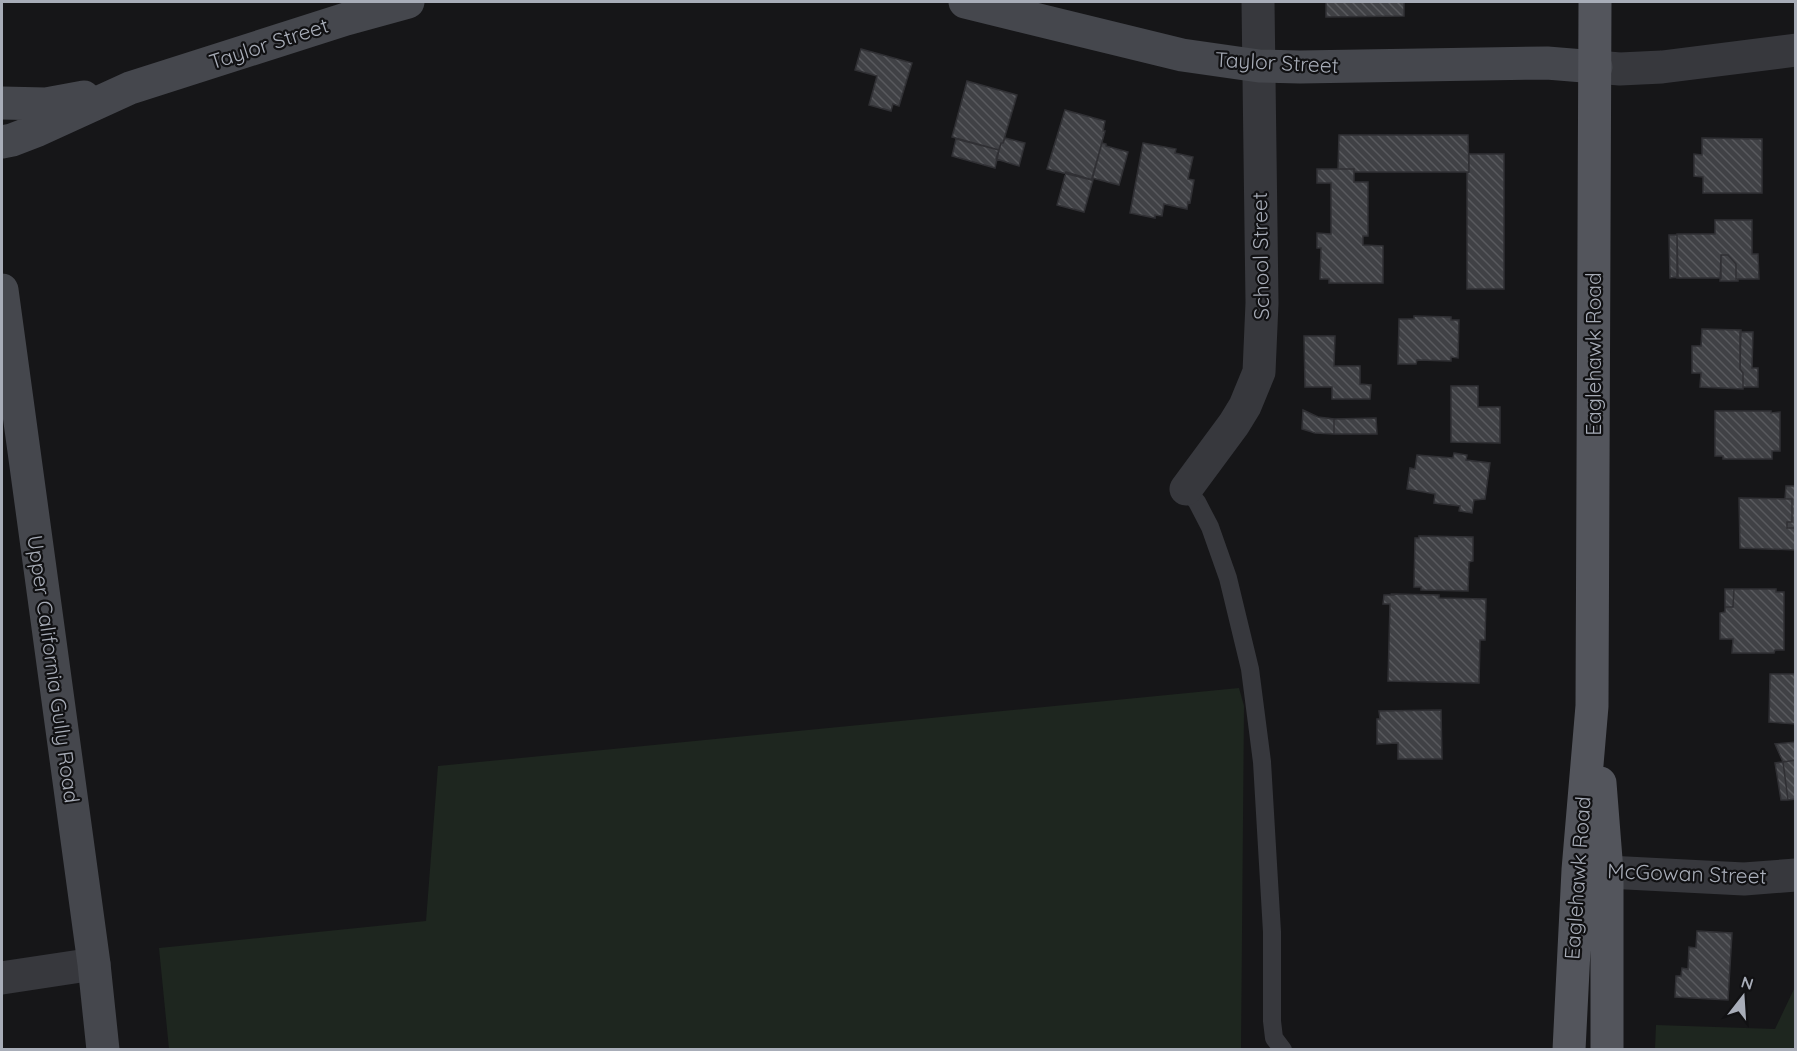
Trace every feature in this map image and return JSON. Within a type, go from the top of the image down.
[{"type":"main road","name":"Eaglehawk Road","points":[[1569,1050],[1602,805],[1592,706],[1595,2]]},
{"type":"main road","name":"Eaglehawk Road","points":[[1592,871],[1607,1050]]},
{"type":"street","name":"Taylor Street","points":[[2,142],[38,130],[130,88],[346,19],[408,2]]},
{"type":"street","name":"Taylor Street","points":[[965,2],[1182,55],[1259,66],[1561,63],[1596,67]]},
{"type":"street","name":"School Street","points":[[1186,489],[1234,424],[1245,406],[1259,372],[1263,303],[1258,2]]},
{"type":"street","points":[[1596,67],[1628,69],[1662,67],[1796,50]]},
{"type":"street","name":"Taylor Street","points":[[2,103],[46,104],[130,88]]},
{"type":"street","name":"Upper California Gully Road","points":[[2,290],[94,964],[103,1050]]},
{"type":"street","name":"McGowan Street","points":[[1592,871],[1744,879],[1796,875]]},
{"type":"street","points":[[2,978],[94,964]]},
{"type":"lane","points":[[1186,489],[1197,502],[1210,527],[1228,578],[1250,669],[1262,762],[1272,932],[1272,1021],[1274,1038],[1283,1050]]},
{"type":"shaded area","points":[[1239,688],[1244,706],[1241,1049],[169,1049],[159,948],[426,921],[438,766]]},
{"type":"shaded area","points":[[1795,987],[1795,1049],[1655,1049],[1656,1025],[1775,1029]]},
{"type":"building","points":[[1326,2],[1404,2],[1404,16],[1326,17]]},
{"type":"building","points":[[861,49],[912,63],[899,106],[893,104],[891,111],[869,105],[877,76],[855,70]]},
{"type":"building","points":[[967,81],[1017,95],[999,150],[952,137]]},
{"type":"building","points":[[1065,110],[1105,121],[1103,131],[1105,131],[1092,180],[1047,169]]},
{"type":"building","points":[[1339,135],[1468,135],[1469,172],[1354,172],[1354,169],[1338,169]]},
{"type":"building","points":[[1005,138],[1025,143],[1019,166],[996,159]]},
{"type":"building","points":[[1702,138],[1762,139],[1762,193],[1703,193],[1703,177],[1694,176],[1694,154],[1702,155]]},
{"type":"building","points":[[956,139],[999,150],[995,168],[952,156]]},
{"type":"building","points":[[1102,143],[1128,152],[1119,185],[1092,178]]},
{"type":"building","points":[[1143,143],[1176,149],[1175,153],[1193,157],[1188,179],[1194,180],[1187,209],[1164,204],[1162,216],[1155,215],[1155,218],[1130,213]]},
{"type":"building","points":[[1469,154],[1504,154],[1504,289],[1467,289]]},
{"type":"building","points":[[1317,169],[1354,169],[1354,182],[1368,182],[1368,236],[1363,236],[1363,245],[1383,246],[1383,283],[1329,283],[1329,279],[1320,279],[1321,248],[1317,248],[1317,233],[1331,234],[1331,183],[1317,183]]},
{"type":"building","points":[[1066,172],[1093,180],[1084,212],[1057,205]]},
{"type":"building","points":[[1715,220],[1752,220],[1752,254],[1758,254],[1759,279],[1736,279],[1736,264],[1728,255],[1721,255],[1721,278],[1677,278],[1677,234],[1715,234]]},
{"type":"building","points":[[1669,235],[1677,235],[1678,277],[1670,278]]},
{"type":"building","points":[[1721,255],[1728,255],[1736,264],[1738,281],[1720,281]]},
{"type":"building","points":[[1414,316],[1451,317],[1451,320],[1459,320],[1458,358],[1451,357],[1451,361],[1417,360],[1416,364],[1398,364],[1399,319],[1414,319]]},
{"type":"building","points":[[1702,329],[1741,330],[1740,369],[1743,373],[1743,389],[1700,387],[1701,373],[1692,373],[1692,346],[1701,346]]},
{"type":"building","points":[[1740,332],[1753,332],[1752,368],[1758,368],[1758,387],[1743,387],[1743,373],[1740,369]]},
{"type":"building","points":[[1304,336],[1335,336],[1334,366],[1360,366],[1360,384],[1371,385],[1370,399],[1332,399],[1332,387],[1305,387]]},
{"type":"building","points":[[1451,386],[1478,386],[1478,407],[1500,407],[1500,443],[1451,442]]},
{"type":"building","points":[[1303,410],[1318,417],[1334,419],[1334,434],[1315,433],[1302,429]]},
{"type":"building","points":[[1715,411],[1780,412],[1780,451],[1772,451],[1772,459],[1723,459],[1723,456],[1715,456]]},
{"type":"building","points":[[1376,418],[1377,434],[1334,434],[1334,419]]},
{"type":"building","points":[[1454,453],[1467,455],[1466,460],[1490,463],[1485,499],[1474,500],[1472,513],[1459,511],[1460,506],[1434,503],[1435,494],[1407,489],[1410,468],[1415,469],[1417,455],[1453,458]]},
{"type":"building","points":[[1786,486],[1796,486],[1796,528],[1787,528],[1787,522],[1792,522],[1792,499],[1785,499]]},
{"type":"building","points":[[1739,498],[1792,499],[1792,522],[1787,522],[1787,528],[1796,528],[1796,550],[1740,548]]},
{"type":"building","points":[[1419,536],[1473,537],[1473,561],[1469,562],[1468,591],[1421,590],[1421,587],[1414,587],[1415,538]]},
{"type":"building","points":[[1725,589],[1734,589],[1733,607],[1725,607]]},
{"type":"building","points":[[1734,589],[1776,589],[1776,592],[1784,592],[1784,650],[1775,650],[1774,653],[1732,653],[1733,639],[1720,639],[1720,613],[1725,612],[1725,607],[1733,607]]},
{"type":"building","points":[[1384,595],[1486,599],[1485,640],[1480,640],[1479,683],[1388,681],[1390,604],[1383,604]]},
{"type":"building","points":[[1770,674],[1796,674],[1796,724],[1769,722]]},
{"type":"building","points":[[1441,710],[1442,759],[1398,759],[1398,743],[1377,744],[1379,711]]},
{"type":"building","points":[[1796,742],[1796,760],[1783,762],[1775,744]]},
{"type":"building","points":[[1796,760],[1796,799],[1788,800],[1783,762]]},
{"type":"building","points":[[1783,762],[1788,800],[1781,800],[1775,763]]},
{"type":"building","points":[[1697,931],[1732,933],[1728,1000],[1675,997],[1676,976],[1681,976],[1682,968],[1688,969],[1689,947],[1696,948]]}]
